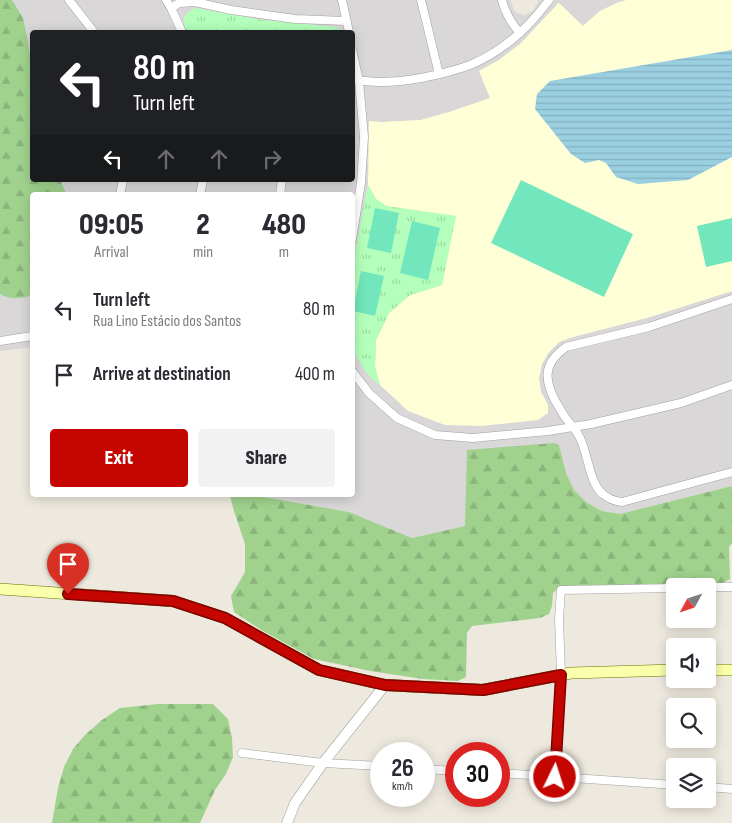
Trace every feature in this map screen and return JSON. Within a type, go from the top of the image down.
[{"type":"main road","points":[[0,589],[173,601],[225,618],[319,670],[385,685],[483,690],[571,673],[666,670]]},
{"type":"main road","points":[[716,670],[732,670]]},
{"type":"street","points":[[69,0],[92,30]]},
{"type":"street","points":[[166,0],[181,30]]},
{"type":"street","points":[[342,0],[348,30]]},
{"type":"street","points":[[421,0],[439,74]]},
{"type":"street","points":[[502,0],[514,26],[520,33]]},
{"type":"street","points":[[355,221],[361,183],[364,137],[356,80],[402,82],[470,65],[498,50],[520,33],[539,14],[549,0]]},
{"type":"street","points":[[171,8],[179,4],[195,2],[231,10],[295,19],[346,21]]},
{"type":"street","points":[[732,299],[649,327],[566,348],[557,353],[551,361],[547,381],[550,391],[564,417],[574,427],[580,437],[596,488],[612,500],[622,502],[732,472]]},
{"type":"street","points":[[0,341],[30,336]]},
{"type":"street","points":[[355,375],[369,394],[397,418],[435,434],[473,438],[548,431],[591,424],[681,403],[732,385]]},
{"type":"street","points":[[716,587],[732,587]]},
{"type":"street","points":[[555,777],[561,675],[559,619],[562,590],[666,588]]},
{"type":"street","points":[[288,823],[295,803],[323,763],[385,685]]},
{"type":"street","points":[[242,753],[323,763],[370,765]]},
{"type":"street","points":[[510,775],[666,784]]},
{"type":"street","points":[[716,787],[732,788]]},
{"type":"shaded area","points":[[0,0],[510,0],[517,13],[525,15],[533,11],[539,0],[627,0],[600,11],[583,26],[558,3],[520,44],[499,60],[479,71],[490,98],[421,120],[369,122],[442,285],[548,405],[541,392],[539,378],[542,364],[549,352],[559,342],[650,317],[732,291],[732,486],[620,514],[602,511],[586,502],[574,490],[566,473],[559,445],[465,526],[412,538],[349,512],[264,497],[355,497],[355,192],[30,192],[30,347],[0,351]]},
{"type":"shaded area","points":[[627,0],[732,0],[732,291],[650,317],[559,342],[549,352],[542,364],[539,378],[541,392],[548,405],[548,413],[538,420],[482,426],[445,425],[408,411],[380,385],[375,367],[376,340],[389,313],[410,295],[442,285],[456,216],[386,206],[376,199],[368,185],[369,121],[421,120],[490,98],[479,71],[499,60],[520,44],[559,3],[583,26],[600,11]]},
{"type":"green space","points":[[0,0],[12,0],[23,18],[30,54],[30,182],[61,182],[66,192],[30,192],[30,296],[12,298],[0,294]]},
{"type":"green space","points":[[196,8],[263,20],[335,27],[340,30],[186,30],[184,18],[191,10]]},
{"type":"green space","points":[[521,180],[633,234],[604,297],[491,243]]},
{"type":"green space","points":[[368,185],[376,199],[386,206],[456,216],[442,285],[410,295],[389,313],[376,340],[375,367],[380,385],[364,368],[355,351],[355,252]]},
{"type":"green space","points":[[375,208],[399,213],[391,253],[367,248]]},
{"type":"green space","points":[[732,218],[732,261],[706,267],[697,226]]},
{"type":"green space","points":[[412,221],[440,228],[428,280],[400,273]]},
{"type":"green space","points":[[361,271],[384,276],[375,316],[355,311],[355,301]]},
{"type":"green space","points":[[554,443],[559,445],[566,473],[574,490],[586,502],[602,511],[620,514],[732,486],[732,543],[729,547],[730,579],[723,583],[716,583],[716,578],[666,578],[666,584],[559,587],[553,593],[549,614],[540,618],[472,626],[467,633],[466,677],[458,681],[423,679],[370,671],[314,659],[263,631],[234,612],[231,596],[245,572],[245,544],[230,497],[264,497],[349,512],[412,538],[465,526],[467,450]]},
{"type":"green space","points":[[158,704],[213,704],[228,719],[233,757],[200,823],[52,823],[64,767],[73,749],[85,735],[120,708]]},
{"type":"water","points":[[732,50],[732,157],[688,180],[638,184],[616,177],[606,163],[599,160],[585,163],[571,154],[535,109],[537,94],[550,81]]},
{"type":"route","points":[[68,594],[173,601],[225,618],[319,670],[385,685],[483,690],[561,675],[555,777]]}]
